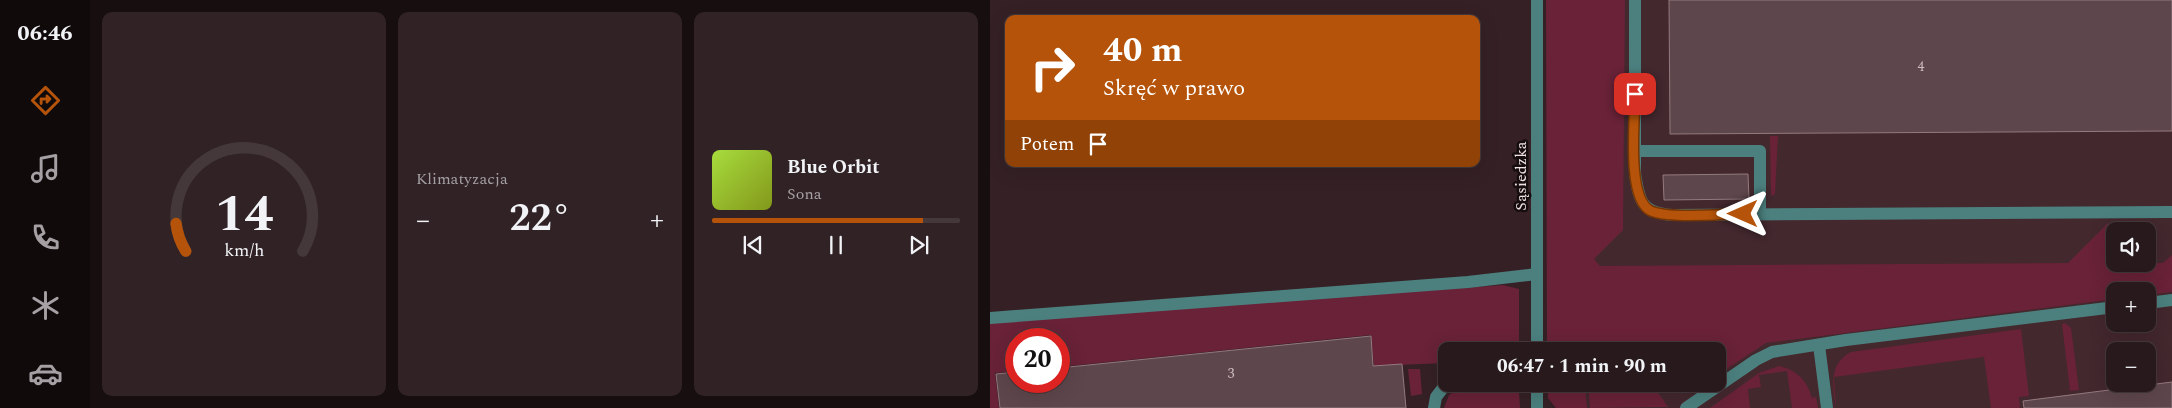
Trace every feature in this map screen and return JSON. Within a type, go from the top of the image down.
[{"type":"street","name":"Sąsiedzka","points":[[1536,0],[1537,342]]},
{"type":"street","points":[[1635,0],[1635,151],[1637,190],[1640,200],[1652,212],[1674,215],[2172,212]]},
{"type":"street","points":[[1635,151],[1760,152],[1760,214]]},
{"type":"street","points":[[990,318],[1438,285],[1537,274]]},
{"type":"street","points":[[2156,303],[2172,300]]},
{"type":"street","points":[[1686,408],[1767,353],[2106,308]]},
{"type":"street","points":[[1819,345],[1827,408]]},
{"type":"street","points":[[1434,408],[1436,397],[1440,392]]},
{"type":"street","points":[[1537,392],[1537,408]]},
{"type":"shaded area","points":[[1546,0],[1625,0],[1623,230],[1594,259],[1600,266],[2068,263],[2106,225],[2106,272],[2156,272],[2156,263],[2163,263],[2172,255],[2172,292],[2156,294],[2156,282],[2106,282],[2106,300],[1766,343],[1726,369],[1726,342],[1547,342]]},
{"type":"shaded area","points":[[1557,0],[2172,0],[2172,408],[1568,408],[1558,392],[1726,392],[1726,342],[1555,342]]},
{"type":"shaded area","points":[[1770,136],[1778,136],[1775,194],[1771,196]]},
{"type":"shaded area","points":[[1503,285],[1519,289],[1519,342],[1438,342],[1438,363],[1374,366],[1371,335],[1070,366],[1070,328],[1005,328],[1005,372],[995,373],[999,408],[990,408],[990,323]]},
{"type":"shaded area","points":[[2065,323],[2071,328],[2079,390],[2070,391],[2062,324]]},
{"type":"shaded area","points":[[2021,329],[2029,396],[2019,397],[2020,408],[1991,408],[1984,357],[1834,377],[1836,408],[1833,384],[1835,369],[1844,357],[1851,352]]},
{"type":"shaded area","points":[[1779,366],[1796,373],[1804,381],[1812,398],[1816,397],[1818,408],[1792,408],[1787,371],[1759,375],[1761,387],[1748,389],[1750,408],[1710,408],[1759,373]]},
{"type":"shaded area","points":[[1408,369],[1420,369],[1422,394],[1411,396]]},
{"type":"shaded area","points":[[1454,392],[1519,392],[1520,408],[1444,408],[1449,395]]},
{"type":"shaded area","points":[[1548,392],[1585,392],[1587,408],[1556,408],[1548,398]]},
{"type":"shaded area","points":[[1589,392],[1658,392],[1668,407],[1590,408]]},
{"type":"building","points":[[1669,0],[2172,0],[2172,131],[1670,134]]},
{"type":"building","points":[[1748,174],[1749,199],[1664,200],[1663,175]]},
{"type":"building","points":[[1371,336],[1373,366],[1402,364],[1406,408],[1000,408],[996,374],[1005,373],[1005,393],[1070,393],[1070,367]]},
{"type":"building","points":[[2172,382],[2172,408],[2024,408],[2023,401],[2106,390],[2106,392],[2156,392],[2156,384]]},
{"type":"route","points":[[1635,94],[1635,173],[1640,200],[1647,208],[1652,212],[1674,215],[1743,214]]}]
